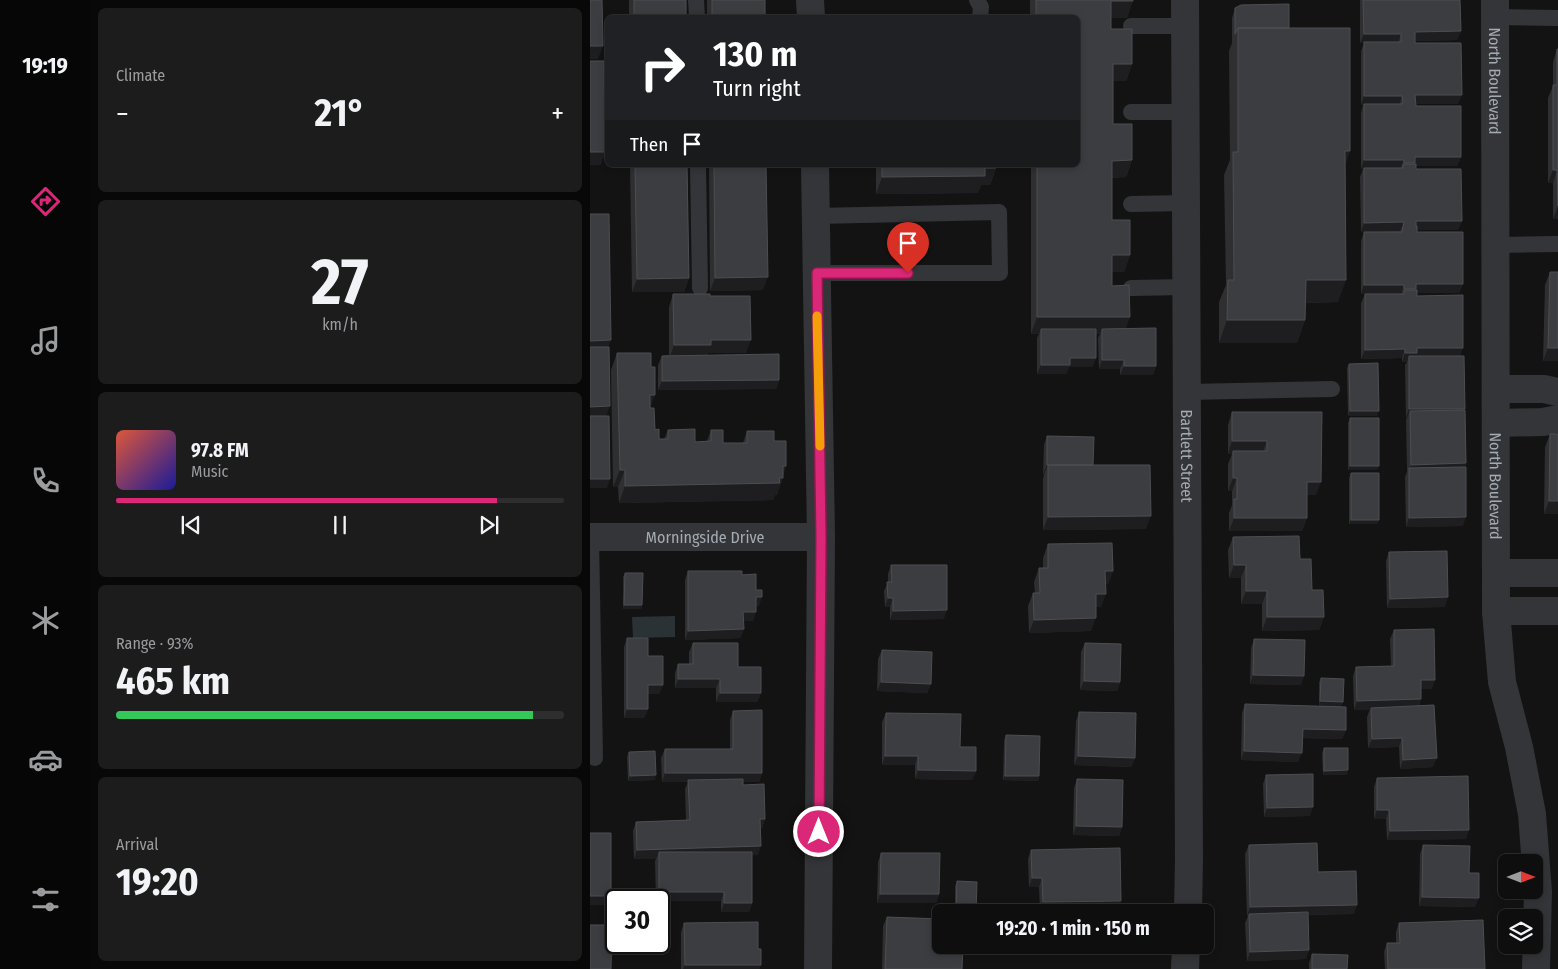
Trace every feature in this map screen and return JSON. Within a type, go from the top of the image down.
[{"type":"street","points":[[810,0],[811,15]]},
{"type":"street","name":"North Boulevard","points":[[1495,9],[1496,611],[1502,682],[1519,747],[1532,814],[1538,892],[1536,969]]},
{"type":"street","name":"Bartlett Street","points":[[1185,13],[1188,904]]},
{"type":"street","points":[[814,167],[821,537],[818,969]]},
{"type":"street","points":[[1497,389],[1544,389],[1558,392]]},
{"type":"street","points":[[1497,423],[1543,422],[1558,419]]},
{"type":"street","name":"Morningside Drive","points":[[590,537],[821,537]]},
{"type":"street","points":[[1496,573],[1558,573]]},
{"type":"street","points":[[1496,611],[1558,611]]},
{"type":"street","points":[[1185,969],[1186,954]]},
{"type":"lane","points":[[696,0],[696,15]]},
{"type":"lane","points":[[977,0],[981,7],[980,15]]},
{"type":"lane","points":[[1495,9],[1535,18],[1558,18]]},
{"type":"lane","points":[[1130,26],[1185,13]]},
{"type":"lane","points":[[1130,112],[1185,112]]},
{"type":"lane","points":[[698,167],[700,288]]},
{"type":"lane","points":[[1130,204],[1186,203]]},
{"type":"lane","points":[[816,216],[999,212],[1000,273],[817,273]]},
{"type":"lane","points":[[1496,245],[1558,244]]},
{"type":"lane","points":[[1130,288],[1186,287]]},
{"type":"lane","points":[[1187,392],[1332,390]]},
{"type":"lane","points":[[590,537],[595,758]]},
{"type":"shaded area","points":[[675,616],[675,637],[633,638],[632,617]]},
{"type":"building","points":[[590,0],[602,0],[603,46],[590,46]]},
{"type":"building","points":[[634,0],[686,0],[686,15],[634,15]]},
{"type":"building","points":[[712,0],[765,0],[765,15],[712,15]]},
{"type":"building","points":[[1036,0],[1133,0],[1111,1],[1111,29],[1132,29],[1132,64],[1113,64],[1113,124],[1132,124],[1132,160],[1112,161],[1112,220],[1130,220],[1130,255],[1112,255],[1112,286],[1129,285],[1130,317],[1037,317],[1037,167],[1080,167],[1080,15],[1036,15]]},
{"type":"building","points":[[1363,0],[1460,0],[1461,31],[1415,32],[1415,43],[1461,43],[1462,95],[1415,95],[1416,106],[1461,106],[1461,157],[1415,157],[1415,163],[1404,163],[1404,160],[1364,160],[1364,104],[1402,104],[1403,101],[1402,96],[1364,96],[1364,42],[1401,42],[1401,34],[1364,34]]},
{"type":"building","points":[[1289,4],[1289,28],[1238,28],[1235,34],[1235,8],[1241,5]]},
{"type":"building","points":[[1238,28],[1350,28],[1350,151],[1345,151],[1346,280],[1306,280],[1305,320],[1227,320],[1228,280],[1234,280],[1233,152],[1238,152]]},
{"type":"building","points":[[1557,49],[1558,206],[1557,170],[1553,170],[1553,85],[1557,85]]},
{"type":"building","points":[[590,61],[604,61],[605,152],[590,152]]},
{"type":"building","points":[[1403,164],[1416,164],[1416,169],[1461,169],[1462,221],[1416,221],[1416,226],[1417,232],[1463,232],[1463,284],[1416,284],[1416,289],[1404,289],[1404,285],[1364,285],[1364,232],[1402,232],[1404,222],[1364,223],[1364,168],[1403,168]]},
{"type":"building","points":[[635,167],[687,167],[689,278],[637,279]]},
{"type":"building","points":[[714,167],[766,167],[768,277],[715,278]]},
{"type":"building","points":[[882,167],[996,167],[985,168],[985,176],[882,177]]},
{"type":"building","points":[[590,214],[609,214],[611,340],[590,341]]},
{"type":"building","points":[[1550,272],[1558,272],[1558,348],[1548,348]]},
{"type":"building","points":[[1404,290],[1417,290],[1417,296],[1463,295],[1463,348],[1417,348],[1417,353],[1405,353],[1405,349],[1365,350],[1365,294],[1404,294]]},
{"type":"building","points":[[673,294],[750,296],[751,340],[711,340],[711,345],[674,345]]},
{"type":"building","points":[[1156,328],[1156,366],[1124,366],[1124,360],[1102,360],[1102,329]]},
{"type":"building","points":[[1041,329],[1096,329],[1096,358],[1070,358],[1070,365],[1041,365]]},
{"type":"building","points":[[590,347],[609,347],[610,406],[590,407]]},
{"type":"building","points":[[617,353],[651,353],[651,367],[655,367],[655,395],[650,395],[650,408],[654,408],[655,430],[659,429],[659,439],[668,439],[668,430],[695,429],[695,442],[711,441],[711,430],[723,430],[723,443],[747,443],[747,431],[774,431],[774,441],[786,441],[786,466],[783,466],[783,478],[779,478],[780,483],[625,486],[625,470],[620,470]]},
{"type":"building","points":[[779,354],[779,380],[662,381],[662,356]]},
{"type":"building","points":[[1409,356],[1464,356],[1465,409],[1409,409]]},
{"type":"building","points":[[1378,363],[1379,411],[1350,411],[1349,364]]},
{"type":"building","points":[[1465,410],[1466,463],[1411,465],[1410,411]]},
{"type":"building","points":[[1232,412],[1322,412],[1321,482],[1307,482],[1307,518],[1234,518],[1234,499],[1237,499],[1237,478],[1233,478],[1233,451],[1267,451],[1267,441],[1232,441]]},
{"type":"building","points":[[590,416],[609,416],[610,479],[590,479]]},
{"type":"building","points":[[1350,418],[1379,418],[1379,466],[1350,466]]},
{"type":"building","points":[[1550,434],[1558,434],[1558,501],[1549,501]]},
{"type":"building","points":[[1047,436],[1094,437],[1093,465],[1047,465]]},
{"type":"building","points":[[1048,465],[1150,465],[1151,516],[1048,517]]},
{"type":"building","points":[[1466,467],[1466,517],[1409,518],[1409,468]]},
{"type":"building","points":[[1351,473],[1379,473],[1379,520],[1351,520]]},
{"type":"building","points":[[1299,536],[1300,559],[1311,559],[1312,590],[1323,590],[1324,617],[1267,617],[1267,591],[1246,591],[1246,565],[1234,565],[1233,537]]},
{"type":"building","points":[[1112,543],[1113,571],[1105,571],[1106,594],[1096,594],[1096,618],[1034,620],[1033,593],[1040,593],[1039,568],[1048,568],[1048,544]]},
{"type":"building","points":[[1447,551],[1448,597],[1390,599],[1389,552]]},
{"type":"building","points":[[891,565],[947,565],[947,610],[893,611],[893,598],[888,598],[887,582],[892,582]]},
{"type":"building","points":[[688,571],[742,571],[742,575],[756,574],[756,590],[762,590],[762,597],[756,597],[756,612],[743,612],[744,629],[688,631]]},
{"type":"building","points":[[625,573],[643,573],[642,605],[624,605]]},
{"type":"building","points":[[1434,629],[1435,680],[1421,680],[1421,699],[1357,701],[1356,667],[1394,666],[1394,630]]},
{"type":"building","points":[[627,638],[648,638],[648,656],[663,656],[663,685],[648,685],[648,709],[627,709]]},
{"type":"building","points":[[1254,639],[1305,640],[1304,676],[1253,675]]},
{"type":"building","points":[[693,643],[738,643],[738,667],[761,667],[761,693],[720,693],[720,679],[678,679],[678,664],[693,664]]},
{"type":"building","points":[[1085,643],[1121,644],[1120,682],[1084,681]]},
{"type":"building","points":[[882,650],[932,652],[931,684],[881,682]]},
{"type":"building","points":[[1321,678],[1344,679],[1343,702],[1320,701]]},
{"type":"building","points":[[1245,704],[1346,707],[1346,730],[1303,729],[1302,753],[1244,751]]},
{"type":"building","points":[[1434,705],[1437,758],[1403,760],[1402,738],[1372,739],[1371,708]]},
{"type":"building","points":[[762,710],[762,773],[665,773],[665,749],[733,749],[733,711]]},
{"type":"building","points":[[1079,712],[1136,713],[1135,758],[1078,756]]},
{"type":"building","points":[[886,713],[961,714],[960,747],[976,747],[976,771],[918,770],[918,756],[885,756]]},
{"type":"building","points":[[1006,735],[1040,736],[1039,776],[1005,776]]},
{"type":"building","points":[[1324,748],[1348,748],[1348,770],[1324,771]]},
{"type":"building","points":[[655,751],[656,775],[630,776],[629,752]]},
{"type":"building","points":[[1313,774],[1313,807],[1267,808],[1266,775]]},
{"type":"building","points":[[1468,776],[1469,830],[1390,831],[1389,810],[1377,810],[1377,778]]},
{"type":"building","points":[[743,779],[743,785],[764,784],[765,819],[760,819],[761,846],[637,850],[636,822],[690,820],[688,780]]},
{"type":"building","points":[[1077,779],[1123,780],[1122,827],[1076,826]]},
{"type":"building","points":[[590,833],[611,833],[611,889],[605,889],[605,896],[590,896]]},
{"type":"building","points":[[1317,843],[1318,872],[1356,871],[1357,905],[1250,907],[1249,845]]},
{"type":"building","points":[[1423,845],[1470,846],[1469,873],[1479,873],[1479,898],[1422,897]]},
{"type":"building","points":[[1120,848],[1121,901],[1043,902],[1042,878],[1032,878],[1031,850]]},
{"type":"building","points":[[659,852],[752,852],[752,903],[724,903],[724,892],[670,892],[670,889],[659,889]]},
{"type":"building","points":[[881,853],[940,853],[939,894],[880,894]]},
{"type":"building","points":[[957,881],[977,882],[976,904],[956,904]]},
{"type":"building","points":[[1308,912],[1309,950],[1250,952],[1249,914]]},
{"type":"building","points":[[887,917],[932,919],[932,954],[963,954],[962,969],[885,969]]},
{"type":"building","points":[[1483,920],[1485,969],[1388,969],[1387,943],[1400,943],[1399,923]]},
{"type":"building","points":[[758,922],[758,949],[761,949],[761,965],[685,965],[684,923]]},
{"type":"building","points":[[590,925],[605,925],[605,954],[611,954],[611,969],[590,969]]},
{"type":"building","points":[[1312,954],[1348,955],[1347,969],[1312,969]]},
{"type":"slow traffic","points":[[817,316],[820,446]]},
{"type":"route","points":[[819,832],[821,537],[817,273],[908,273]]}]
